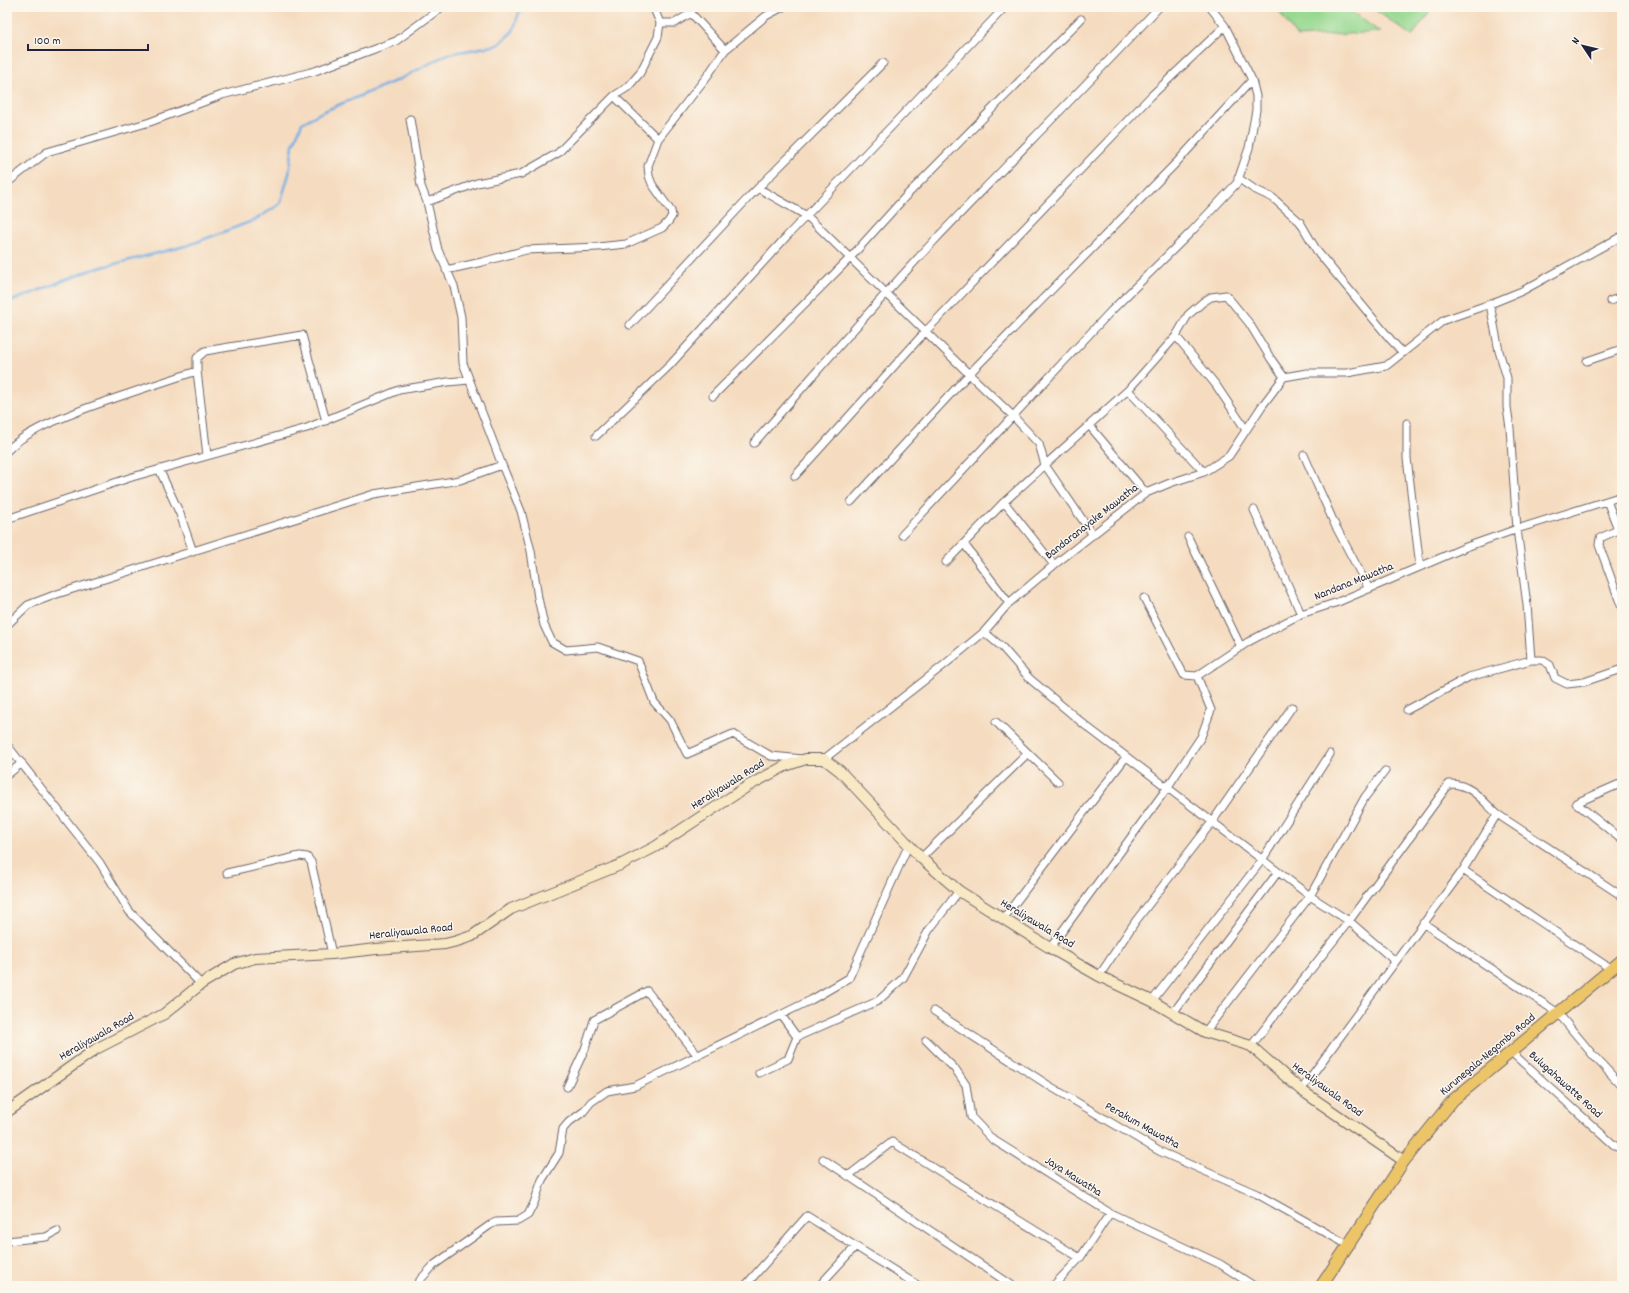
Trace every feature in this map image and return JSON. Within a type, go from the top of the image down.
[{"type":"main road","name":"Kurunegala-Negombo Road","points":[[1321,1286],[1404,1161],[1453,1100],[1622,960]]},
{"type":"street","points":[[7,183],[47,152],[150,122],[222,95],[315,71],[396,41],[442,7]]},
{"type":"street","points":[[427,202],[477,183],[522,174],[558,153],[614,96],[628,87],[640,73],[658,37],[660,23],[655,11],[651,7]]},
{"type":"street","points":[[446,270],[526,250],[598,247],[626,244],[662,228],[672,216],[671,211],[652,184],[648,166],[658,139],[708,75],[724,50],[766,16],[783,7]]},
{"type":"street","points":[[596,436],[670,365],[787,236],[808,216],[1005,7]]},
{"type":"street","points":[[754,443],[886,294],[1008,163],[1114,56],[1159,7]]},
{"type":"street","points":[[902,535],[1110,311],[1237,183],[1249,148],[1256,110],[1256,96],[1252,80],[1226,26],[1210,7]]},
{"type":"street","points":[[660,23],[675,23],[691,13],[724,50]]},
{"type":"street","points":[[713,396],[850,258],[906,196],[1081,18]]},
{"type":"street","points":[[795,476],[925,332],[1151,96],[1226,26]]},
{"type":"street","points":[[630,325],[758,188],[883,63]]},
{"type":"street","points":[[851,502],[968,374],[1176,163],[1252,80]]},
{"type":"street","points":[[614,96],[658,139]]},
{"type":"street","points":[[410,119],[421,186],[427,202],[438,250],[454,286],[461,317],[462,363],[521,511],[531,551],[544,625],[552,642],[566,650],[598,647],[638,661],[654,702],[670,720],[687,754],[733,734],[771,756],[806,759]]},
{"type":"street","points":[[1238,178],[1254,189],[1273,198],[1300,222],[1317,251],[1390,340],[1403,353]]},
{"type":"street","points":[[758,188],[808,216],[886,294],[1013,416],[1039,444],[1045,465],[1093,536]]},
{"type":"street","points":[[946,562],[1004,502],[1128,390],[1176,336],[1188,315],[1196,307],[1211,297],[1226,295],[1249,323],[1284,377],[1307,374],[1347,373],[1386,366],[1444,320],[1522,291],[1622,236]]},
{"type":"street","points":[[1610,301],[1622,298]]},
{"type":"street","points":[[1490,304],[1499,352],[1507,378],[1507,407],[1510,428],[1517,529],[1527,605],[1531,660]]},
{"type":"street","points":[[207,455],[196,371],[197,358],[205,351],[302,335],[326,421]]},
{"type":"street","points":[[1176,336],[1216,385],[1246,430]]},
{"type":"street","points":[[1587,361],[1622,349]]},
{"type":"street","points":[[7,451],[32,432],[63,417],[134,391],[196,371]]},
{"type":"street","name":"Bandaranayake Mawatha","points":[[824,759],[984,632],[1009,603],[1054,565],[1146,493],[1170,483],[1204,472],[1229,456],[1262,406],[1284,377]]},
{"type":"street","points":[[7,519],[159,469],[307,428],[399,390],[469,380]]},
{"type":"street","points":[[1128,390],[1204,472]]},
{"type":"street","points":[[1406,423],[1407,458],[1420,567]]},
{"type":"street","points":[[1089,425],[1146,493]]},
{"type":"street","points":[[1304,455],[1335,524],[1368,589]]},
{"type":"street","points":[[7,625],[28,605],[50,597],[374,494],[460,480],[502,466]]},
{"type":"street","points":[[159,469],[180,514],[193,552]]},
{"type":"street","name":"Nandana Mawatha","points":[[1197,676],[1241,646],[1301,614],[1338,602],[1466,547],[1517,529],[1622,496]]},
{"type":"street","points":[[1607,501],[1620,528],[1600,538],[1599,545],[1622,608]]},
{"type":"street","points":[[1004,502],[1054,565]]},
{"type":"street","points":[[1254,510],[1301,614]]},
{"type":"street","points":[[1188,537],[1241,646]]},
{"type":"street","points":[[964,544],[1009,603]]},
{"type":"street","points":[[1050,948],[1167,788],[1201,737],[1211,710],[1197,676],[1184,675],[1144,598]]},
{"type":"street","points":[[984,632],[1002,647],[1030,679],[1086,726],[1310,896],[1349,921],[1395,961]]},
{"type":"street","points":[[1407,710],[1469,677],[1531,660],[1542,660],[1550,665],[1554,678],[1567,684],[1584,682],[1622,669]]},
{"type":"street","points":[[1099,976],[1135,922],[1212,822],[1292,707]]},
{"type":"street","points":[[996,722],[1058,782]]},
{"type":"street","points":[[7,745],[100,863],[129,911],[201,984]]},
{"type":"street","points":[[921,858],[1028,754]]},
{"type":"street","points":[[1152,1001],[1262,860],[1330,754]]},
{"type":"street","points":[[1003,919],[1126,757]]},
{"type":"street","name":"Heraliyawala Road","points":[[7,1112],[96,1049],[164,1014],[201,984],[216,974],[244,960],[445,944],[472,936],[511,909],[613,868],[655,847],[748,786],[785,766],[806,759],[824,759],[840,771],[921,858],[959,891],[1050,948],[1099,976],[1152,1001],[1204,1032],[1252,1046],[1301,1090],[1404,1161]]},
{"type":"street","points":[[7,775],[22,763]]},
{"type":"street","points":[[1204,1032],[1310,896],[1365,797],[1385,771]]},
{"type":"street","points":[[1622,783],[1576,803],[1622,840]]},
{"type":"street","points":[[1252,1046],[1349,921],[1449,784],[1457,784],[1468,787],[1497,814],[1622,896]]},
{"type":"street","points":[[1301,1090],[1463,870],[1497,814]]},
{"type":"street","points":[[418,1286],[420,1280],[434,1265],[490,1225],[496,1222],[518,1221],[528,1215],[542,1180],[558,1153],[563,1129],[569,1122],[583,1112],[591,1102],[607,1091],[635,1086],[698,1056],[781,1015],[849,978],[909,844]]},
{"type":"street","points":[[227,873],[300,856],[307,857],[311,862],[332,954]]},
{"type":"street","points":[[1463,870],[1610,969]]},
{"type":"street","points":[[1173,1013],[1278,872]]},
{"type":"street","points":[[758,1073],[788,1059],[797,1037],[878,1000],[903,978],[929,930],[959,891]]},
{"type":"street","points":[[1424,923],[1558,1013],[1592,1054],[1622,1086]]},
{"type":"street","points":[[567,1087],[585,1049],[594,1020],[647,991],[698,1056]]},
{"type":"street","name":"Perakum Mawatha","points":[[934,1011],[1048,1085],[1159,1151],[1257,1194],[1348,1245]]},
{"type":"street","points":[[781,1015],[797,1037]]},
{"type":"street","name":"Jaya Mawatha","points":[[926,1040],[956,1070],[966,1085],[971,1117],[992,1139],[1110,1213],[1220,1264],[1254,1286]]},
{"type":"street","name":"Bulugahawatte Road","points":[[1512,1052],[1614,1145],[1622,1150]]},
{"type":"street","points":[[848,1176],[892,1142],[1080,1258]]},
{"type":"street","points":[[823,1159],[1013,1286]]},
{"type":"street","points":[[1053,1286],[1080,1258],[1110,1213]]},
{"type":"street","points":[[745,1286],[807,1216],[919,1286]]},
{"type":"street","points":[[7,1241],[46,1237],[57,1231]]},
{"type":"street","points":[[819,1286],[855,1246]]},
{"type":"green space","points":[[1276,7],[1345,7],[1380,32],[1297,37]]},
{"type":"green space","points":[[1371,7],[1433,7],[1412,36]]},
{"type":"waterway","points":[[7,303],[91,270],[189,245],[255,220],[280,204],[289,174],[293,145],[302,123],[322,112],[400,79],[448,54],[498,45],[513,31],[519,13],[524,7]]}]
